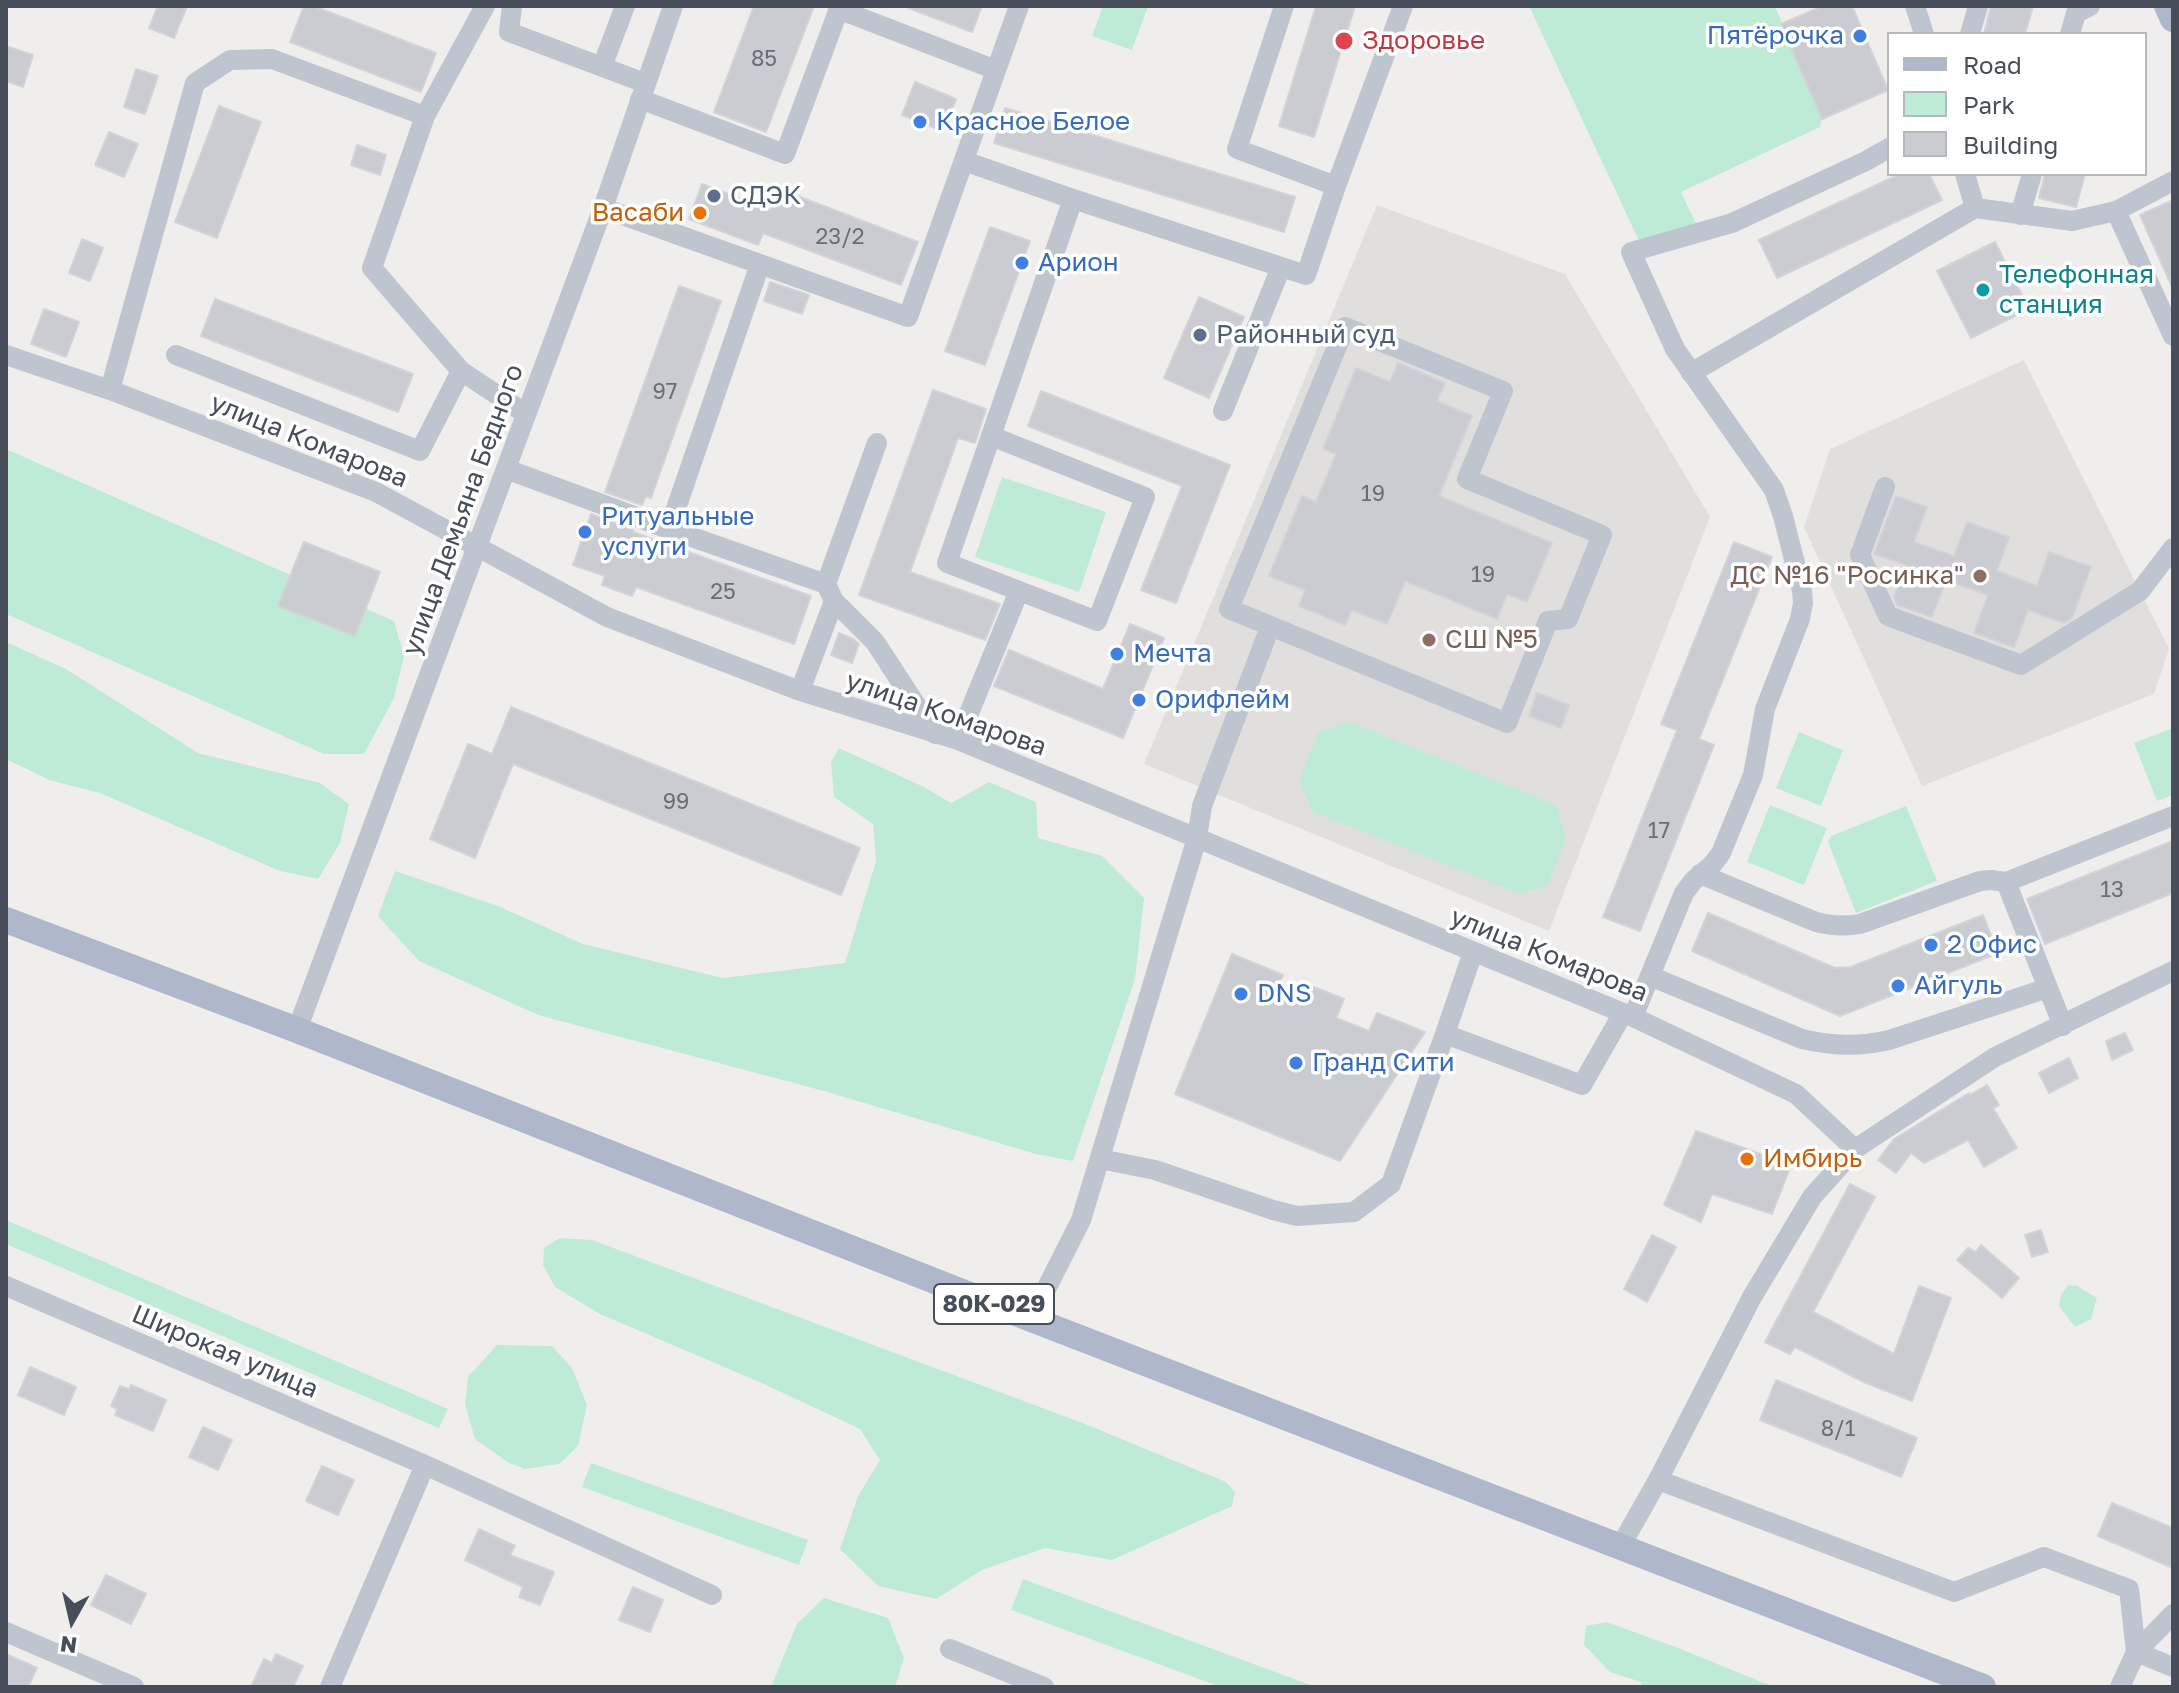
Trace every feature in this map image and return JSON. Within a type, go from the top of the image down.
[{"type":"main road","points":[[2167,6],[2173,19]]},
{"type":"main road","name":"80К-029","points":[[6,920],[297,1030],[1031,1319],[1983,1687]]},
{"type":"street","points":[[485,6],[425,116],[372,268],[461,371],[526,414]]},
{"type":"street","points":[[512,6],[509,32],[602,67],[642,91],[785,154],[839,8],[996,70]]},
{"type":"street","points":[[602,67],[625,6]]},
{"type":"street","name":"улица Демьяна Бедного","points":[[297,1030],[603,208],[673,6]]},
{"type":"street","points":[[603,208],[908,317],[1019,6]]},
{"type":"street","points":[[1284,6],[1237,149],[1336,186]]},
{"type":"street","points":[[964,161],[1306,275],[1403,6]]},
{"type":"street","points":[[1915,6],[1923,32]]},
{"type":"street","points":[[1971,32],[1978,6]]},
{"type":"street","points":[[2071,32],[2076,13],[2090,6]]},
{"type":"street","points":[[110,390],[195,83],[230,60],[272,59],[425,116]]},
{"type":"street","points":[[1445,1034],[1582,1085],[1650,976],[1684,893],[1721,853],[1753,775],[1765,709],[1800,619],[1802,591],[1774,490],[1669,337],[1631,252],[1732,223],[1887,149]]},
{"type":"street","points":[[1966,176],[1975,208]]},
{"type":"street","points":[[2020,215],[2031,176]]},
{"type":"street","points":[[1691,373],[1975,208],[2072,221],[2116,211],[2173,181]]},
{"type":"street","points":[[991,436],[1145,497],[1097,621],[947,563],[1073,199]]},
{"type":"street","points":[[2116,211],[2173,336]]},
{"type":"street","points":[[669,529],[760,264]]},
{"type":"street","points":[[1223,411],[1281,267]]},
{"type":"street","points":[[1345,327],[1503,391],[1467,479],[1602,535],[1568,619],[1548,621],[1507,723],[1270,627],[1229,609],[1345,327]]},
{"type":"street","name":"улица Комарова","points":[[6,355],[110,390],[376,492],[607,617],[800,691],[958,740],[1628,1015],[1796,1094],[1855,1149]]},
{"type":"street","points":[[176,355],[420,451],[461,371]]},
{"type":"street","points":[[800,691],[877,443]]},
{"type":"street","points":[[506,469],[830,592],[875,642],[935,734]]},
{"type":"street","points":[[1885,487],[1860,555],[1888,616],[2021,665],[2140,591],[2173,548]]},
{"type":"street","points":[[958,740],[1019,591]]},
{"type":"street","points":[[1031,1319],[1081,1220],[1197,838],[1202,806],[1270,627]]},
{"type":"street","points":[[1700,874],[1816,922],[1849,927],[1980,881],[2006,882],[2173,816]]},
{"type":"street","points":[[2006,882],[2063,1026]]},
{"type":"street","points":[[1100,1159],[1155,1170],[1297,1216],[1354,1212],[1391,1184],[1473,952]]},
{"type":"street","points":[[1620,1547],[1759,1285],[1812,1197],[1855,1149],[1995,1057],[2173,971]]},
{"type":"street","points":[[1650,976],[1802,1039],[1847,1046],[1889,1040],[2048,988]]},
{"type":"street","name":"Широкая улица","points":[[6,1286],[425,1465],[712,1595]]},
{"type":"street","points":[[330,1687],[425,1465]]},
{"type":"street","points":[[1658,1480],[1954,1592],[2044,1557],[2129,1589],[2136,1652]]},
{"type":"street","points":[[2120,1687],[2136,1652],[2173,1614]]},
{"type":"street","points":[[6,1632],[134,1687]]},
{"type":"street","points":[[950,1649],[1044,1687]]},
{"type":"street","points":[[2136,1652],[2173,1667]]},
{"type":"shaded area","name":"СШ №5","points":[[1377,205],[1565,274],[1710,517],[1549,931],[1144,764]]},
{"type":"shaded area","name":"ДС №16 \"Росинка\"","points":[[2024,360],[2169,649],[2154,694],[1922,786],[1804,527],[1830,449]]},
{"type":"green space","points":[[1103,6],[1148,6],[1132,50],[1092,36]]},
{"type":"green space","points":[[1529,6],[1775,6],[1822,119],[1820,127],[1681,192],[1697,226],[1641,245]]},
{"type":"green space","points":[[6,449],[394,621],[404,656],[394,698],[364,754],[324,754],[6,614]]},
{"type":"green space","points":[[1002,477],[1106,512],[1079,592],[975,557]]},
{"type":"green space","points":[[6,642],[66,669],[198,753],[320,783],[349,804],[340,843],[318,879],[280,871],[100,793],[49,780],[6,759]]},
{"type":"green space","points":[[1350,722],[1556,805],[1566,839],[1547,886],[1520,894],[1313,812],[1299,781],[1318,733]]},
{"type":"green space","points":[[2173,728],[2173,795],[2157,801],[2134,743]]},
{"type":"green space","points":[[1799,732],[1843,750],[1821,806],[1776,788]]},
{"type":"green space","points":[[839,748],[924,787],[951,803],[989,782],[1036,802],[1038,838],[1102,856],[1144,898],[1135,979],[1073,1161],[1036,1154],[824,1091],[538,1015],[419,961],[378,916],[395,871],[498,906],[583,944],[723,978],[845,963],[876,861],[873,824],[834,797],[831,762]]},
{"type":"green space","points":[[1770,805],[1827,828],[1804,885],[1747,862]]},
{"type":"green space","points":[[1906,806],[1937,881],[1856,913],[1828,842],[1831,836]]},
{"type":"green space","points":[[6,1220],[448,1409],[439,1428],[6,1244]]},
{"type":"green space","points":[[560,1238],[592,1240],[1080,1422],[1226,1482],[1235,1492],[1232,1506],[1112,1560],[1045,1548],[982,1570],[936,1599],[878,1586],[840,1549],[858,1496],[880,1460],[860,1429],[600,1314],[555,1287],[543,1265],[544,1248]]},
{"type":"green space","points":[[2068,1285],[2077,1286],[2097,1298],[2091,1319],[2075,1327],[2059,1306],[2061,1295]]},
{"type":"green space","points":[[497,1345],[552,1346],[572,1368],[587,1405],[578,1446],[559,1464],[525,1469],[509,1463],[475,1439],[465,1404],[468,1377]]},
{"type":"green space","points":[[591,1463],[808,1540],[799,1565],[582,1487]]},
{"type":"green space","points":[[1023,1579],[1316,1687],[1221,1687],[1011,1610]]},
{"type":"green space","points":[[824,1598],[888,1618],[904,1658],[895,1687],[771,1687],[797,1624]]},
{"type":"green space","points":[[1607,1622],[1774,1687],[1641,1687],[1641,1682],[1610,1672],[1584,1645],[1586,1626]]},
{"type":"building","points":[[158,6],[187,6],[174,38],[149,28]]},
{"type":"building","points":[[304,6],[313,6],[436,53],[421,92],[290,42]]},
{"type":"building","points":[[754,6],[814,6],[766,132],[714,112]]},
{"type":"building","points":[[908,6],[982,6],[972,32]]},
{"type":"building","points":[[1316,6],[1355,6],[1314,137],[1279,126]]},
{"type":"building","points":[[1823,6],[1852,6],[1887,90],[1822,119],[1781,24]]},
{"type":"building","points":[[1991,6],[2033,6],[2026,32],[1984,32]]},
{"type":"building","points":[[6,46],[33,55],[23,87],[6,81]]},
{"type":"building","points":[[136,69],[158,76],[145,114],[124,107]]},
{"type":"building","points":[[915,82],[956,99],[943,131],[902,115]]},
{"type":"building","points":[[219,106],[261,122],[217,238],[175,222]]},
{"type":"building","points":[[1005,108],[1295,197],[1284,232],[994,143]]},
{"type":"building","points":[[109,132],[138,144],[124,177],[95,165]]},
{"type":"building","points":[[357,145],[386,155],[380,175],[351,165]]},
{"type":"building","points":[[1896,176],[1930,176],[1942,200],[1777,278],[1759,240]]},
{"type":"building","points":[[2044,176],[2084,176],[2076,207],[2039,198]]},
{"type":"building","points":[[702,184],[771,210],[779,189],[918,242],[901,285],[763,233],[758,245],[689,219]]},
{"type":"building","points":[[2173,200],[2173,289],[2140,215]]},
{"type":"building","points":[[990,227],[1030,241],[985,365],[945,351]]},
{"type":"building","points":[[82,239],[103,248],[90,281],[69,273]]},
{"type":"building","name":"Телефонная станция","points":[[1995,242],[2029,309],[1971,338],[1937,271]]},
{"type":"building","points":[[770,282],[809,295],[802,314],[764,301]]},
{"type":"building","points":[[679,286],[721,301],[651,498],[646,496],[642,505],[605,492]]},
{"type":"building","points":[[1199,297],[1244,317],[1209,398],[1164,378]]},
{"type":"building","points":[[215,299],[413,374],[398,412],[201,336]]},
{"type":"building","points":[[44,309],[79,322],[66,357],[31,344]]},
{"type":"building","points":[[1398,363],[1445,383],[1437,401],[1472,416],[1439,496],[1552,543],[1527,602],[1507,594],[1497,619],[1405,581],[1387,624],[1352,610],[1345,625],[1299,606],[1305,590],[1269,576],[1302,496],[1316,502],[1336,454],[1323,449],[1356,368],[1390,382]]},
{"type":"building","points":[[933,390],[986,409],[975,443],[958,438],[910,572],[1000,604],[985,640],[859,595]]},
{"type":"building","points":[[1041,391],[1230,465],[1176,603],[1141,590],[1182,486],[1028,426]]},
{"type":"building","points":[[1896,496],[1927,507],[1914,542],[1954,556],[1967,522],[2009,537],[1997,571],[2037,586],[2049,552],[2091,567],[2072,618],[2064,623],[2028,610],[2014,647],[1974,633],[1988,595],[1946,580],[1932,617],[1897,605],[1894,597],[1906,565],[1874,554]]},
{"type":"building","points":[[591,514],[811,596],[794,644],[636,587],[632,596],[602,585],[605,576],[573,565]]},
{"type":"building","points":[[304,542],[380,572],[355,636],[278,606]]},
{"type":"building","points":[[1734,542],[1772,557],[1699,739],[1714,745],[1640,931],[1603,917],[1677,730],[1661,724]]},
{"type":"building","points":[[1130,624],[1164,638],[1123,738],[994,686],[1009,650],[1103,689]]},
{"type":"building","points":[[839,633],[859,644],[852,663],[831,655]]},
{"type":"building","points":[[1537,693],[1569,705],[1561,728],[1529,716]]},
{"type":"building","points":[[511,707],[860,848],[841,895],[513,764],[475,858],[430,839],[468,744],[492,754]]},
{"type":"building","points":[[2173,841],[2173,893],[2045,944],[2027,899]]},
{"type":"building","points":[[1708,913],[1835,968],[1851,967],[1983,915],[1998,953],[1840,1016],[1692,951]]},
{"type":"building","name":"Гранд Сити","points":[[1232,954],[1283,975],[1276,991],[1307,1004],[1314,987],[1344,999],[1336,1018],[1369,1031],[1377,1013],[1425,1032],[1340,1161],[1175,1094]]},
{"type":"building","points":[[2125,1033],[2133,1050],[2112,1060],[2106,1041]]},
{"type":"building","points":[[2069,1058],[2078,1078],[2049,1093],[2039,1073]]},
{"type":"building","points":[[1987,1085],[1999,1105],[1993,1108],[2017,1148],[1984,1167],[1968,1140],[1924,1163],[1911,1153],[1896,1173],[1878,1160],[1894,1139]]},
{"type":"building","points":[[1696,1131],[1791,1165],[1772,1214],[1712,1194],[1701,1222],[1664,1205]]},
{"type":"building","points":[[1850,1184],[1875,1197],[1813,1312],[1894,1354],[1919,1286],[1951,1298],[1912,1401],[1866,1383],[1795,1347],[1790,1354],[1765,1342]]},
{"type":"building","points":[[2041,1230],[2048,1252],[2032,1257],[2025,1235]]},
{"type":"building","points":[[1652,1235],[1676,1247],[1647,1302],[1624,1289]]},
{"type":"building","points":[[1981,1245],[2019,1278],[2002,1298],[1957,1260],[1968,1248],[1976,1252]]},
{"type":"building","points":[[30,1367],[76,1387],[64,1415],[18,1395]]},
{"type":"building","points":[[1776,1380],[1917,1438],[1901,1477],[1760,1420]]},
{"type":"building","points":[[131,1385],[166,1400],[153,1431],[115,1415],[117,1409],[111,1406],[120,1386],[129,1389]]},
{"type":"building","points":[[203,1427],[232,1440],[218,1470],[189,1457]]},
{"type":"building","points":[[322,1466],[354,1480],[338,1515],[306,1501]]},
{"type":"building","points":[[2112,1503],[2173,1528],[2173,1568],[2098,1536]]},
{"type":"building","points":[[479,1529],[515,1546],[510,1555],[554,1572],[540,1605],[519,1597],[523,1587],[465,1560]]},
{"type":"building","points":[[106,1575],[146,1594],[131,1624],[91,1605]]},
{"type":"building","points":[[633,1587],[663,1600],[650,1632],[619,1620]]},
{"type":"building","points":[[6,1654],[37,1668],[28,1687],[6,1684]]},
{"type":"building","points":[[276,1654],[303,1666],[293,1687],[251,1687],[264,1659],[272,1663]]},
{"type":"place","name":"Пятёрочка","points":[[1860,36]]},
{"type":"place","name":"Здоровье","points":[[1344,41]]},
{"type":"place","name":"Красное Белое","points":[[920,122]]},
{"type":"place","name":"СДЭК","points":[[714,196]]},
{"type":"place","name":"Васаби","points":[[700,213]]},
{"type":"place","name":"Арион","points":[[1022,263]]},
{"type":"place","name":"Телефонная станция","points":[[1983,290]]},
{"type":"place","name":"Районный суд","points":[[1200,335]]},
{"type":"place","name":"Ритуальные услуги","points":[[585,532]]},
{"type":"place","name":"ДС №16 \"Росинка\"","points":[[1980,576]]},
{"type":"place","name":"СШ №5","points":[[1429,640]]},
{"type":"place","name":"Мечта","points":[[1117,654]]},
{"type":"place","name":"Орифлейм","points":[[1139,700]]},
{"type":"place","name":"2 Офис","points":[[1931,945]]},
{"type":"place","name":"Айгуль","points":[[1898,986]]},
{"type":"place","name":"DNS","points":[[1241,994]]},
{"type":"place","name":"Гранд Сити","points":[[1296,1063]]},
{"type":"place","name":"Имбирь","points":[[1747,1159]]}]
